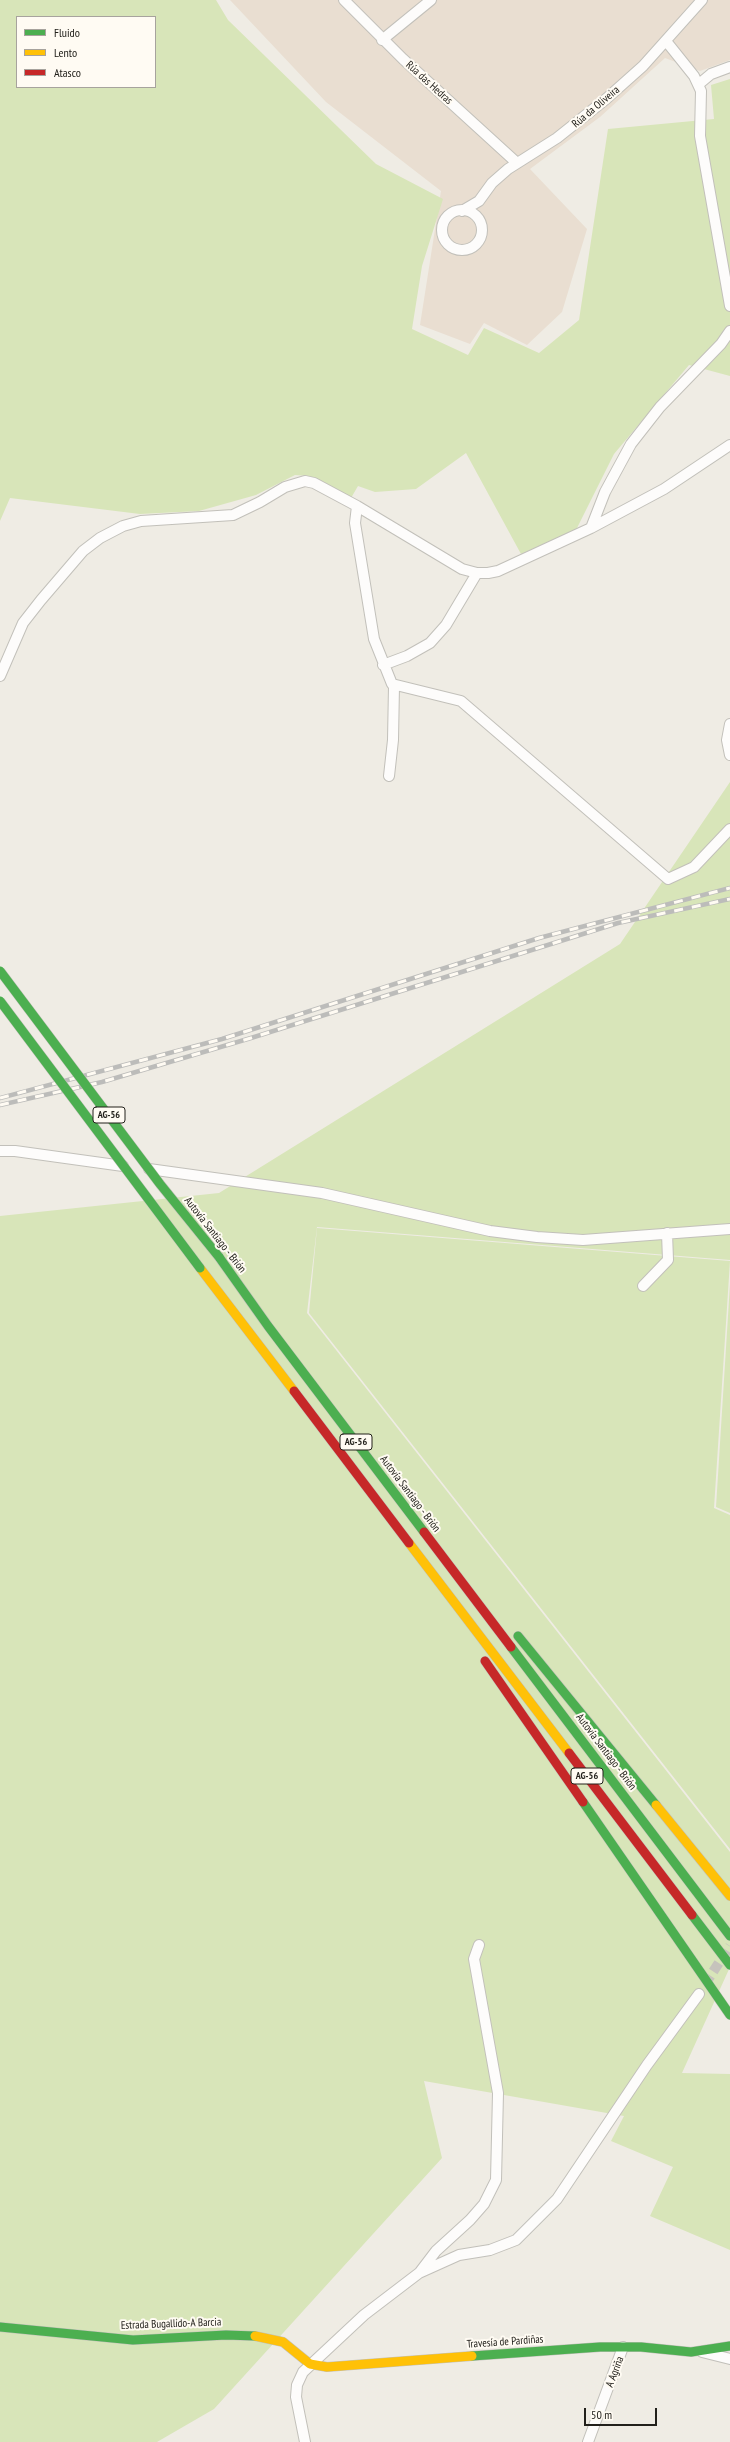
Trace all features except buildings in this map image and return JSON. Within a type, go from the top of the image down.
[{"type":"main road","name":"Autovía Santiago - Brión","points":[[0,971],[160,1184],[219,1257],[444,1560],[730,1936]]},
{"type":"main road","name":"AG-56","points":[[0,1001],[200,1268],[730,1965]]},
{"type":"main road","points":[[444,1560],[466,1574],[486,1598]]},
{"type":"main road","points":[[443,1588],[467,1636]]},
{"type":"main road","points":[[512,1629],[730,1896]]},
{"type":"main road","points":[[480,1654],[730,2015]]},
{"type":"main road","name":"Estrada Bugallido-A Barcia","points":[[0,2328],[133,2340],[226,2335],[263,2336],[283,2342],[310,2364]]},
{"type":"main road","name":"Travesía de Pardiñas","points":[[310,2364],[334,2367],[623,2347],[702,2352],[730,2346]]},
{"type":"street","name":"Rúa das Hedras","points":[[344,0],[382,40],[517,163]]},
{"type":"street","points":[[382,40],[431,0]]},
{"type":"street","name":"Rúa da Oliveira","points":[[479,201],[477,218],[482,229],[478,242],[468,249],[454,248],[445,239],[443,226],[450,215],[462,211],[479,201],[492,183],[517,163],[557,138],[590,113],[634,75],[702,0]]},
{"type":"street","points":[[666,41],[699,84],[701,91],[700,136],[730,306]]},
{"type":"street","points":[[699,84],[711,74],[730,67]]},
{"type":"street","points":[[462,211],[477,218]]},
{"type":"street","points":[[591,528],[605,492],[631,444],[660,407],[721,344],[730,331]]},
{"type":"street","points":[[0,676],[23,623],[83,552],[100,538],[117,528],[141,521],[233,515],[295,483],[305,481],[314,483],[357,506],[462,569],[478,573],[498,571],[591,528],[664,489],[730,445]]},
{"type":"street","points":[[357,506],[355,523],[374,639],[390,682],[394,686],[461,702],[668,879],[694,867],[730,829]]},
{"type":"street","points":[[383,665],[406,656],[430,643],[446,625],[478,573]]},
{"type":"street","points":[[389,776],[393,740],[394,686]]},
{"type":"street","points":[[730,724],[727,740],[730,755]]},
{"type":"street","points":[[0,1151],[15,1151],[322,1193],[475,1228],[537,1237],[583,1240],[730,1228]]},
{"type":"street","points":[[643,1286],[668,1260],[666,1233]]},
{"type":"street","points":[[419,2273],[436,2251],[470,2220],[484,2204],[496,2180],[498,2094],[474,1959],[479,1945]]},
{"type":"street","points":[[305,2442],[297,2391],[303,2372],[310,2364],[364,2315],[419,2273],[459,2254],[490,2250],[516,2240],[557,2199],[634,2084],[699,1994]]},
{"type":"street","name":"A Agriña","points":[[588,2442],[623,2347]]},
{"type":"street","points":[[702,2352],[730,2359]]},
{"type":"shaded area","points":[[230,0],[730,0],[730,60],[700,71],[665,58],[600,117],[530,169],[587,229],[562,312],[527,345],[484,323],[470,344],[420,325],[441,191],[326,102]]},
{"type":"green space","points":[[0,0],[216,0],[228,20],[376,164],[443,199],[422,266],[412,329],[468,355],[484,328],[539,353],[579,320],[608,129],[714,119],[711,85],[730,79],[730,376],[689,365],[614,454],[576,530],[521,554],[466,453],[416,489],[375,492],[358,486],[351,498],[309,476],[295,475],[256,495],[199,511],[140,514],[10,498],[0,521]]},
{"type":"green space","points":[[730,782],[730,1260],[317,1227],[307,1313],[730,1852],[730,1967],[682,2073],[730,2074],[730,2250],[650,2216],[673,2167],[611,2141],[624,2116],[424,2081],[442,2158],[214,2409],[157,2442],[0,2442],[0,1216],[219,1193],[620,944]]},
{"type":"green space","points":[[317,1228],[730,1261],[714,1508],[730,1515],[730,1849],[309,1313]]},
{"type":"green space","points":[[730,1284],[730,1513],[716,1507]]},
{"type":"tunnel","points":[[705,1984],[730,1946]]},
{"type":"railway","points":[[0,1098],[222,1039],[539,938],[730,888]]},
{"type":"railway","points":[[0,1105],[102,1082],[251,1038],[618,923],[730,899]]},
{"type":"traffic: fast","points":[[0,971],[160,1184],[219,1257]]},
{"type":"traffic: fast","points":[[0,1001],[200,1268]]},
{"type":"traffic: fast","points":[[219,1257],[268,1326],[424,1532]]},
{"type":"traffic: fast","points":[[518,1636],[656,1805]]},
{"type":"traffic: fast","points":[[511,1647],[730,1936]]},
{"type":"traffic: fast","points":[[583,1802],[730,2015]]},
{"type":"traffic: fast","points":[[692,1915],[730,1965]]},
{"type":"traffic: fast","points":[[0,2327],[133,2340],[226,2335],[255,2336]]},
{"type":"traffic: fast","points":[[472,2356],[600,2347],[641,2347],[691,2352],[730,2346]]},
{"type":"traffic: slow","points":[[200,1268],[294,1391]]},
{"type":"traffic: slow","points":[[409,1543],[569,1753]]},
{"type":"traffic: slow","points":[[656,1805],[730,1896]]},
{"type":"traffic: slow","points":[[255,2336],[283,2342],[310,2364],[327,2367],[472,2356]]},
{"type":"traffic: jam","points":[[294,1391],[409,1543]]},
{"type":"traffic: jam","points":[[424,1532],[511,1647]]},
{"type":"traffic: jam","points":[[485,1661],[583,1802]]},
{"type":"traffic: jam","points":[[569,1753],[692,1915]]}]
